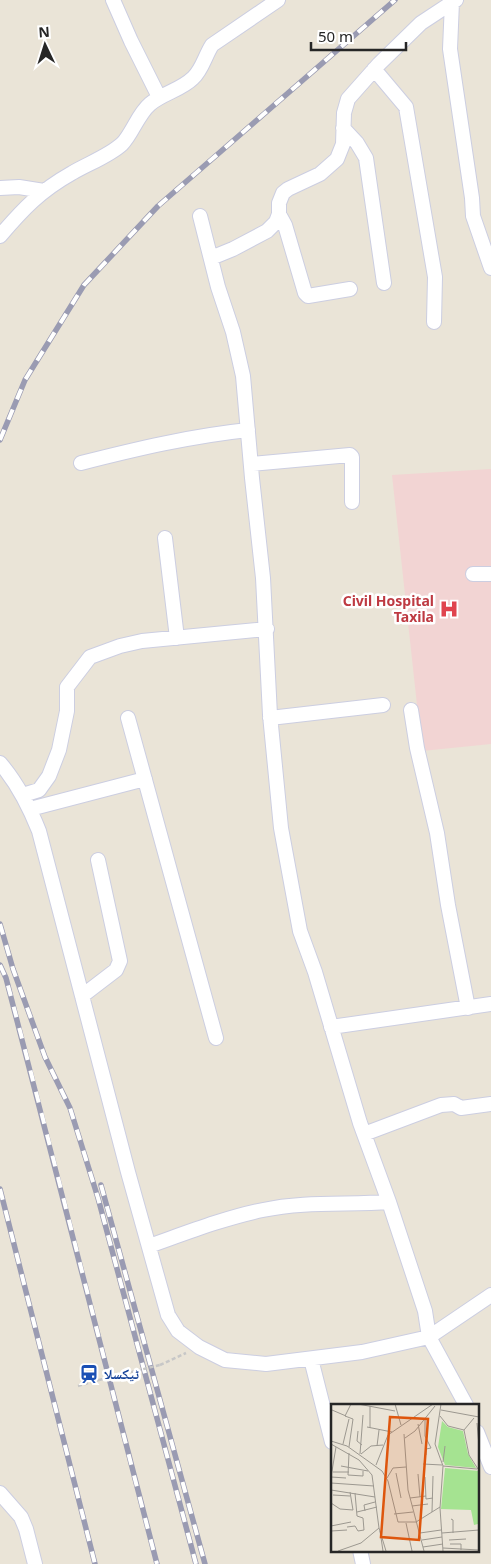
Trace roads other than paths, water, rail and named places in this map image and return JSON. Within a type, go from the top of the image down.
[{"type":"street","points":[[113,0],[158,97]]},
{"type":"street","points":[[0,236],[26,206],[44,191],[122,144],[144,110],[158,97],[192,80],[200,71],[205,56],[212,45],[278,0]]},
{"type":"street","points":[[211,258],[267,231],[276,222],[279,214],[279,203],[283,194],[288,189],[320,174],[337,159],[343,144],[344,113],[348,98],[374,69],[421,23],[454,1]]},
{"type":"street","points":[[454,1],[450,50],[473,216],[491,268]]},
{"type":"street","points":[[374,69],[406,107],[435,277],[434,322]]},
{"type":"street","points":[[343,128],[357,143],[366,158],[384,284]]},
{"type":"street","points":[[0,188],[18,187],[44,191]]},
{"type":"street","points":[[279,214],[285,225],[304,294],[308,296],[350,289]]},
{"type":"street","points":[[200,216],[218,288],[233,332],[243,376],[263,578],[270,718],[281,828],[300,931],[364,1134],[425,1311],[429,1338],[465,1404]]},
{"type":"street","points":[[81,463],[159,444],[218,433],[248,430]]},
{"type":"street","points":[[251,464],[350,455],[352,457],[352,502]]},
{"type":"street","points":[[165,538],[177,638]]},
{"type":"street","points":[[473,574],[491,574]]},
{"type":"street","points":[[23,795],[38,790],[49,776],[59,750],[67,711],[68,687],[90,657],[120,646],[142,641],[267,629]]},
{"type":"street","points":[[270,718],[383,705]]},
{"type":"street","points":[[411,710],[417,748],[437,833],[448,905],[468,1008]]},
{"type":"street","points":[[128,718],[216,1038]]},
{"type":"street","points":[[0,763],[23,795],[39,831],[168,1315],[178,1331],[199,1346],[225,1360],[266,1364],[311,1359],[362,1352],[429,1338],[491,1295]]},
{"type":"street","points":[[30,809],[145,780]]},
{"type":"street","points":[[82,996],[116,970],[120,961],[98,860]]},
{"type":"street","points":[[331,1027],[491,1004]]},
{"type":"street","points":[[364,1134],[441,1105],[454,1104],[461,1108],[491,1104]]},
{"type":"street","points":[[149,1246],[215,1223],[264,1210],[330,1203],[370,1204],[389,1202]]},
{"type":"street","points":[[311,1359],[331,1438]]},
{"type":"street","points":[[478,1434],[491,1467]]},
{"type":"street","points":[[0,1493],[21,1517],[36,1564]]},
{"type":"railway","points":[[0,440],[25,380],[84,285],[158,206],[395,0]]},
{"type":"railway","points":[[0,924],[13,969],[45,1057],[70,1108],[98,1198],[196,1564]]},
{"type":"railway","points":[[0,965],[6,978],[157,1564]]},
{"type":"railway","points":[[101,1185],[205,1564]]},
{"type":"railway","points":[[0,1189],[95,1564]]},
{"type":"place","name":"Civil Hospital Taxila","points":[[449,609]]},
{"type":"place","name":"ٹیکسلا","points":[[89,1374]]}]
